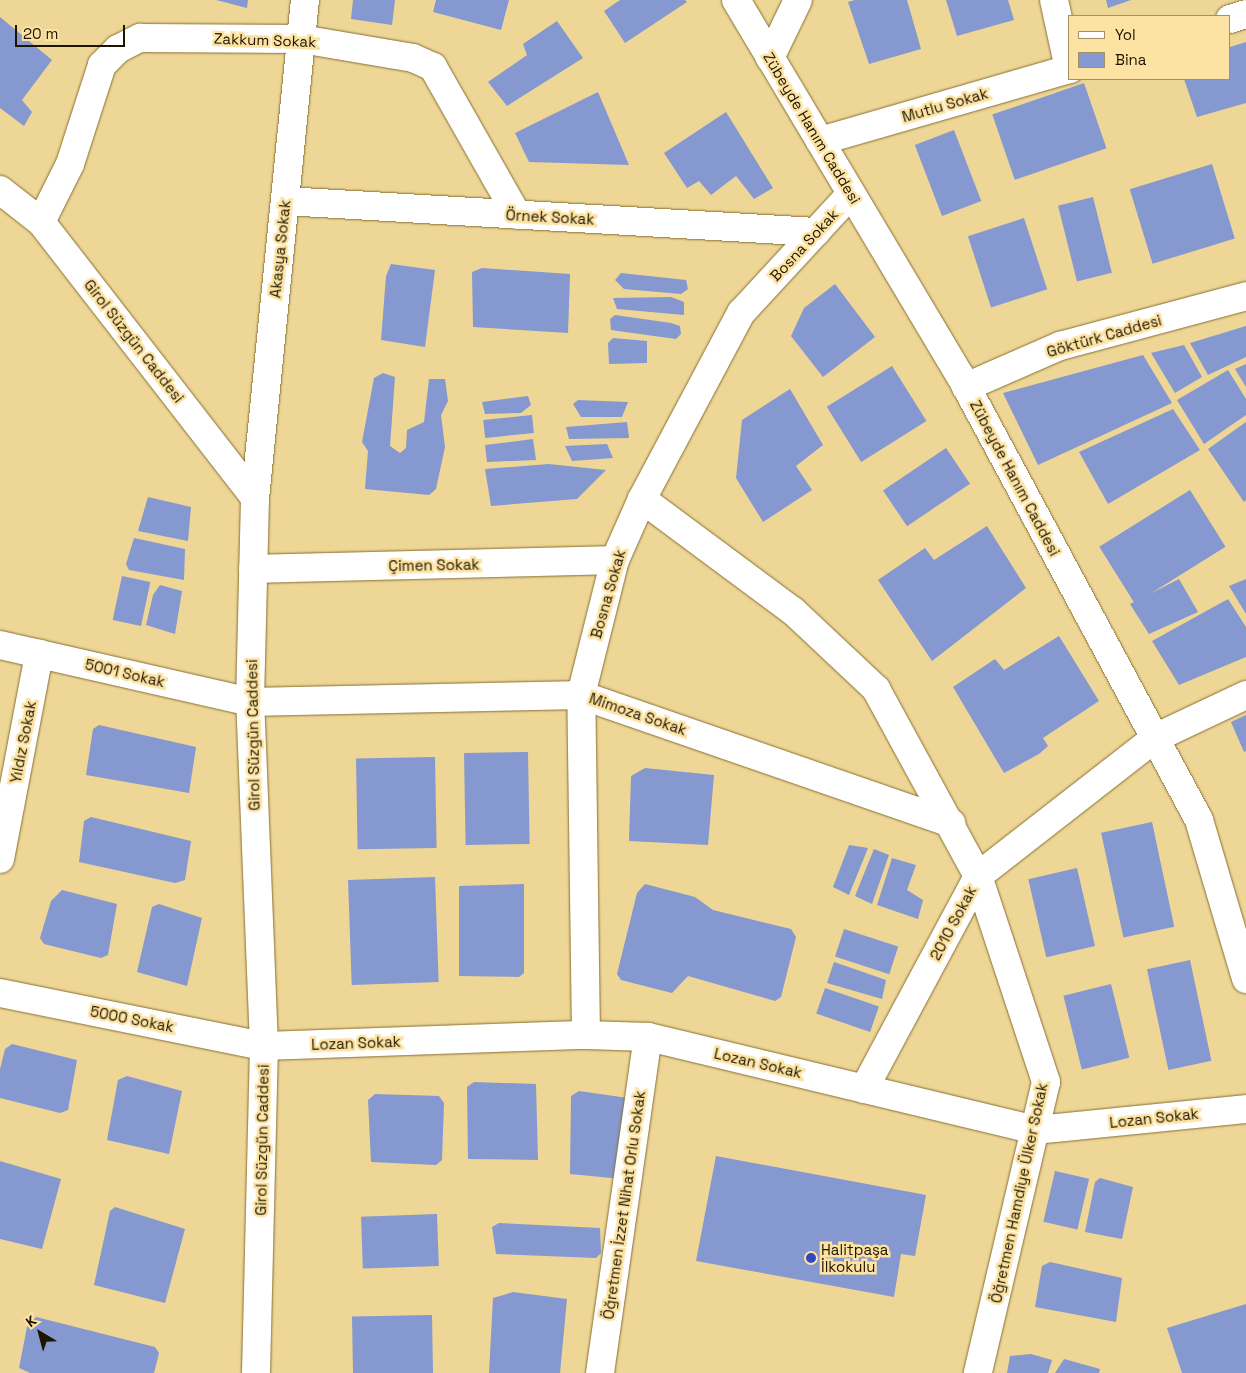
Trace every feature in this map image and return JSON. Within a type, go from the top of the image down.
[{"type":"street","name":"Akasya Sokak","points":[[256,498],[305,0]]},
{"type":"street","name":"Zübeyde Hanım Caddesi","points":[[736,0],[966,386],[1199,820],[1246,979]]},
{"type":"street","points":[[770,58],[798,0]]},
{"type":"street","points":[[1054,0],[1068,64]]},
{"type":"street","points":[[1231,19],[1246,14]]},
{"type":"street","name":"Zakkum Sokak","points":[[41,222],[70,164],[102,65],[118,49],[140,38],[301,38],[413,58],[433,67],[517,215]]},
{"type":"street","name":"Mutlu Sokak","points":[[820,141],[1068,69]]},
{"type":"street","name":"Girol Süzgün Caddesi","points":[[0,190],[41,222],[256,498],[250,702],[264,1046],[256,1373]]},
{"type":"street","name":"Bosna Sokak","points":[[586,1035],[581,695],[615,560],[642,499],[742,313],[851,194]]},
{"type":"street","name":"Örnek Sokak","points":[[284,201],[816,232]]},
{"type":"street","name":"Göktürk Caddesi","points":[[966,386],[1060,346],[1246,296]]},
{"type":"street","name":"Öğretmen Hamdiye Ülker Sokak","points":[[642,499],[793,611],[876,689],[951,823],[978,876],[1046,1082],[978,1373]]},
{"type":"street","name":"Çimen Sokak","points":[[253,569],[615,560]]},
{"type":"street","name":"5001 Sokak","points":[[0,645],[250,702]]},
{"type":"street","name":"Yıldız Sokak","points":[[0,859],[39,654]]},
{"type":"street","name":"Mimoza Sokak","points":[[250,702],[581,695],[951,823]]},
{"type":"street","name":"2010 Sokak","points":[[864,1088],[978,876],[1155,738],[1246,695]]},
{"type":"street","name":"5000 Sokak","points":[[0,993],[264,1046]]},
{"type":"street","name":"Lozan Sokak","points":[[264,1046],[586,1035],[648,1037],[1036,1130],[1246,1109]]},
{"type":"street","name":"Öğretmen İzzet Nihat Orlu Sokak","points":[[600,1373],[648,1037]]},
{"type":"building","points":[[216,0],[248,0],[247,8]]},
{"type":"building","points":[[353,0],[395,0],[392,25],[351,19]]},
{"type":"building","points":[[436,0],[509,0],[501,30],[433,12]]},
{"type":"building","points":[[620,0],[685,0],[687,2],[625,43],[604,11]]},
{"type":"building","points":[[855,0],[907,0],[921,49],[869,64],[848,2]]},
{"type":"building","points":[[946,0],[1008,0],[1014,20],[957,36]]},
{"type":"building","points":[[1106,0],[1131,0],[1108,8]]},
{"type":"building","points":[[0,17],[52,60],[22,100],[32,112],[24,126],[0,108]]},
{"type":"building","points":[[557,21],[583,58],[507,106],[488,82],[527,55],[523,44]]},
{"type":"building","points":[[1246,42],[1246,103],[1197,117],[1184,80],[1231,80],[1231,47]]},
{"type":"building","points":[[1084,83],[1106,148],[1015,180],[992,115]]},
{"type":"building","points":[[598,92],[629,165],[529,162],[515,133]]},
{"type":"building","points":[[726,112],[773,188],[754,199],[736,176],[711,195],[699,181],[687,188],[664,153]]},
{"type":"building","points":[[954,130],[981,201],[942,216],[915,145]]},
{"type":"building","points":[[1212,164],[1235,239],[1153,264],[1130,189]]},
{"type":"building","points":[[1093,197],[1112,273],[1077,281],[1058,206]]},
{"type":"building","points":[[1024,218],[1047,289],[991,308],[968,236]]},
{"type":"building","points":[[391,264],[435,270],[425,347],[381,340],[386,276]]},
{"type":"building","points":[[482,268],[570,274],[568,333],[473,327],[472,272]]},
{"type":"building","points":[[621,273],[686,280],[688,289],[681,294],[624,289],[615,280]]},
{"type":"building","points":[[835,284],[875,337],[823,377],[791,336],[804,308]]},
{"type":"building","points":[[671,297],[684,302],[684,315],[617,309],[613,298]]},
{"type":"building","points":[[615,315],[671,323],[680,326],[681,334],[676,339],[611,330],[610,319]]},
{"type":"building","points":[[1246,326],[1246,357],[1208,375],[1190,343]]},
{"type":"building","points":[[613,338],[647,341],[647,363],[609,364],[608,343]]},
{"type":"building","points":[[1184,345],[1202,377],[1175,393],[1151,353]]},
{"type":"building","points":[[1143,355],[1172,403],[1038,465],[1003,393]]},
{"type":"building","points":[[1246,364],[1246,387],[1235,369]]},
{"type":"building","points":[[892,366],[926,421],[861,462],[827,407]]},
{"type":"building","points":[[1228,370],[1246,399],[1246,415],[1204,444],[1177,400]]},
{"type":"building","points":[[383,373],[395,377],[390,446],[400,453],[406,448],[407,430],[424,422],[429,379],[445,379],[448,401],[441,415],[445,447],[436,489],[429,495],[365,489],[368,451],[362,442],[374,378]]},
{"type":"building","points":[[790,389],[823,445],[796,466],[812,490],[763,522],[736,478],[742,420]]},
{"type":"building","points":[[528,396],[531,405],[521,413],[485,414],[482,402]]},
{"type":"building","points":[[578,400],[628,402],[622,417],[581,417],[573,404]]},
{"type":"building","points":[[1173,409],[1200,450],[1108,504],[1079,452]]},
{"type":"building","points":[[532,415],[534,433],[485,438],[483,420]]},
{"type":"building","points":[[627,422],[629,438],[569,439],[566,427]]},
{"type":"building","points":[[1246,422],[1246,500],[1244,502],[1208,449]]},
{"type":"building","points":[[533,439],[536,460],[487,462],[485,445]]},
{"type":"building","points":[[607,444],[613,458],[572,461],[565,446]]},
{"type":"building","points":[[946,448],[970,484],[907,526],[883,490]]},
{"type":"building","points":[[549,464],[606,470],[577,499],[491,506],[485,469]]},
{"type":"building","points":[[1190,490],[1226,547],[1135,604],[1099,547]]},
{"type":"building","points":[[148,497],[191,507],[188,541],[138,531]]},
{"type":"building","points":[[987,526],[1026,588],[932,661],[878,580],[925,548],[934,560]]},
{"type":"building","points":[[134,538],[185,549],[184,580],[129,570],[126,564]]},
{"type":"building","points":[[122,576],[150,582],[141,626],[113,620]]},
{"type":"building","points":[[1179,579],[1198,612],[1149,634],[1130,604]]},
{"type":"building","points":[[1246,579],[1246,614],[1229,586]]},
{"type":"building","points":[[160,585],[182,591],[175,634],[146,625],[153,595]]},
{"type":"building","points":[[1228,599],[1246,627],[1246,657],[1179,685],[1152,641]]},
{"type":"building","points":[[1059,636],[1099,701],[1043,738],[1048,746],[1039,754],[1004,773],[953,687],[995,659],[1004,670]]},
{"type":"building","points":[[1246,715],[1246,751],[1244,752],[1231,722]]},
{"type":"building","points":[[99,725],[196,747],[189,793],[86,775],[93,729]]},
{"type":"building","points":[[528,752],[530,844],[466,845],[464,753]]},
{"type":"building","points":[[435,757],[437,848],[358,849],[356,758]]},
{"type":"building","points":[[645,768],[714,775],[708,845],[629,841],[631,776]]},
{"type":"building","points":[[91,817],[191,841],[185,880],[175,883],[79,862],[84,821]]},
{"type":"building","points":[[1152,822],[1174,927],[1123,937],[1101,833]]},
{"type":"building","points":[[849,845],[868,848],[849,895],[833,887]]},
{"type":"building","points":[[874,849],[889,855],[872,904],[855,896]]},
{"type":"building","points":[[892,858],[916,865],[907,890],[923,900],[918,919],[877,905]]},
{"type":"building","points":[[1077,868],[1095,946],[1046,957],[1028,879]]},
{"type":"building","points":[[435,877],[439,982],[352,985],[348,880]]},
{"type":"building","points":[[524,884],[524,973],[519,977],[459,976],[459,886]]},
{"type":"building","points":[[645,884],[695,897],[713,910],[791,929],[796,937],[781,997],[775,1001],[688,976],[672,993],[621,980],[617,974],[637,893]]},
{"type":"building","points":[[62,890],[117,904],[108,955],[101,958],[44,944],[40,938],[51,901]]},
{"type":"building","points":[[159,904],[202,918],[187,986],[137,972],[152,907]]},
{"type":"building","points":[[844,929],[898,947],[889,974],[835,957]]},
{"type":"building","points":[[1190,960],[1211,1061],[1168,1070],[1147,969]]},
{"type":"building","points":[[834,962],[886,980],[882,999],[827,983]]},
{"type":"building","points":[[1111,984],[1129,1058],[1082,1070],[1063,996]]},
{"type":"building","points":[[825,988],[879,1007],[870,1032],[816,1014]]},
{"type":"building","points":[[12,1044],[77,1060],[68,1110],[60,1113],[0,1098],[0,1069],[5,1049]]},
{"type":"building","points":[[127,1076],[182,1091],[169,1154],[107,1140],[118,1080]]},
{"type":"building","points":[[474,1082],[536,1084],[538,1160],[468,1159],[467,1087]]},
{"type":"building","points":[[579,1091],[628,1098],[622,1179],[570,1174],[571,1096]]},
{"type":"building","points":[[375,1094],[439,1096],[444,1103],[442,1160],[436,1165],[371,1162],[368,1100]]},
{"type":"building","points":[[716,1156],[926,1195],[915,1256],[901,1254],[894,1297],[696,1261]]},
{"type":"building","points":[[0,1161],[61,1179],[42,1249],[0,1239]]},
{"type":"building","points":[[1055,1171],[1089,1179],[1077,1230],[1043,1222]]},
{"type":"building","points":[[1100,1178],[1133,1187],[1122,1239],[1085,1232],[1095,1182]]},
{"type":"building","points":[[115,1207],[185,1229],[165,1303],[94,1285],[110,1211]]},
{"type":"building","points":[[437,1214],[439,1266],[363,1269],[361,1217]]},
{"type":"building","points":[[499,1223],[600,1228],[601,1253],[596,1258],[496,1254],[492,1227]]},
{"type":"building","points":[[1050,1262],[1122,1278],[1116,1322],[1035,1307],[1042,1266]]},
{"type":"building","points":[[513,1292],[567,1299],[560,1373],[489,1373],[493,1298]]},
{"type":"building","points":[[1246,1304],[1246,1373],[1182,1373],[1167,1328]]},
{"type":"building","points":[[432,1315],[433,1373],[353,1373],[352,1316]]},
{"type":"building","points":[[36,1317],[155,1347],[159,1353],[154,1373],[30,1373],[19,1368],[27,1327]]},
{"type":"building","points":[[1031,1354],[1052,1360],[1048,1373],[1007,1373],[1010,1356]]},
{"type":"building","points":[[1064,1359],[1100,1369],[1099,1373],[1055,1373]]},
{"type":"place","name":"Halitpaşa İlkokulu","points":[[811,1258]]}]
